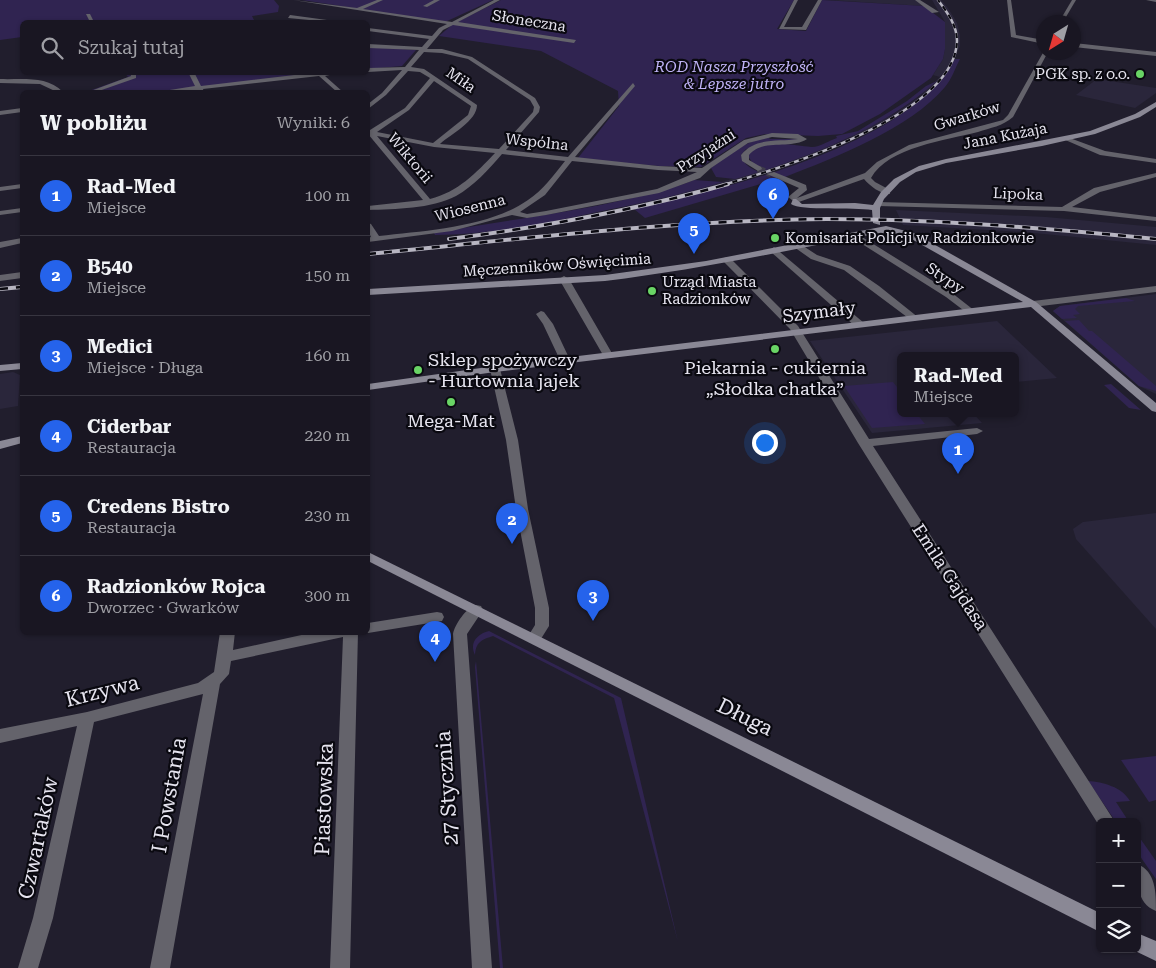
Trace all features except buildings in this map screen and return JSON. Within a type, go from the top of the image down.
[{"type":"street","name":"Słoneczna","points":[[295,0],[574,41]]},
{"type":"street","points":[[302,6],[317,0]]},
{"type":"street","points":[[358,9],[381,0]]},
{"type":"street","points":[[425,6],[438,0]]},
{"type":"street","points":[[370,105],[384,94],[441,29],[498,0]]},
{"type":"street","points":[[796,0],[781,28],[804,29],[820,0]]},
{"type":"street","points":[[917,0],[937,12],[934,12]]},
{"type":"street","points":[[1009,0],[1013,36],[1036,40]]},
{"type":"street","points":[[1065,15],[1074,0]]},
{"type":"street","points":[[1148,0],[1156,1]]},
{"type":"street","points":[[88,15],[91,20]]},
{"type":"street","points":[[290,17],[312,20]]},
{"type":"street","points":[[370,29],[432,38]]},
{"type":"street","points":[[370,46],[442,51],[470,58],[533,100],[537,108],[536,112],[499,152],[458,191],[428,201],[370,208]]},
{"type":"street","points":[[1081,46],[1156,54]]},
{"type":"street","points":[[370,51],[388,48]]},
{"type":"street","name":"Gwarków","points":[[796,201],[868,175],[876,164],[901,152],[1009,119],[1041,60]]},
{"type":"street","name":"Miła","points":[[370,70],[406,68],[422,70],[434,76],[466,99],[475,108],[470,116],[434,145]]},
{"type":"street","points":[[97,90],[134,77],[134,75]]},
{"type":"street","points":[[192,75],[200,90],[321,75],[338,90]]},
{"type":"street","points":[[370,131],[407,109],[434,76]]},
{"type":"street","points":[[0,81],[45,82],[58,90]]},
{"type":"street","name":"Wiosenna","points":[[370,240],[430,232],[512,213],[531,203],[549,187],[570,159],[633,85]]},
{"type":"street","name":"Jana Kużaja","points":[[877,212],[886,192],[905,174],[926,166],[1096,132],[1125,122],[1156,104]]},
{"type":"street","points":[[0,113],[20,110]]},
{"type":"street","name":"Wspólna","points":[[370,132],[434,145],[658,168],[704,170]]},
{"type":"street","name":"Wiktorii","points":[[370,133],[428,201]]},
{"type":"street","name":"Przyjaźni","points":[[512,213],[533,215],[576,209],[650,193],[684,183],[733,149],[754,138],[778,135],[803,138],[800,141],[761,145],[749,150],[745,156],[746,161],[758,169]]},
{"type":"street","points":[[1065,138],[1103,153],[1156,161]]},
{"type":"street","points":[[771,174],[803,188],[803,190],[792,197],[796,201],[795,204],[801,206],[855,205],[877,212],[888,225],[911,235],[1033,304],[1156,409]]},
{"type":"street","points":[[868,175],[867,178],[872,184],[886,192]]},
{"type":"street","points":[[1064,209],[1097,190],[1156,175]]},
{"type":"street","points":[[0,189],[20,186]]},
{"type":"street","name":"Lipoka","points":[[877,212],[1064,209],[1156,219]]},
{"type":"street","points":[[0,213],[20,210]]},
{"type":"street","points":[[877,212],[892,231],[911,235]]},
{"type":"street","name":"Męczenników Oświęcimia","points":[[370,292],[605,278],[640,274],[727,260],[866,232],[873,230],[877,212]]},
{"type":"street","points":[[370,229],[377,238]]},
{"type":"street","name":"Męczenników Oświęcimia","points":[[866,232],[892,231]]},
{"type":"street","name":"Stypy","points":[[854,235],[949,295],[970,311]]},
{"type":"street","points":[[0,246],[20,241]]},
{"type":"street","points":[[797,245],[814,257],[847,268],[914,318]]},
{"type":"street","points":[[774,250],[860,325]]},
{"type":"street","name":"Emila Gajdasa","points":[[727,260],[794,328],[864,443],[1103,818]]},
{"type":"street","points":[[0,278],[20,275]]},
{"type":"street","points":[[564,279],[608,355]]},
{"type":"street","name":"Szymały","points":[[370,387],[565,360],[1156,289]]},
{"type":"street","points":[[541,314],[548,324],[565,360]]},
{"type":"street","points":[[0,368],[20,366]]},
{"type":"street","points":[[495,369],[512,440],[522,510],[542,608],[542,626],[534,638]]},
{"type":"street","points":[[864,443],[976,431]]},
{"type":"street","points":[[0,444],[20,440]]},
{"type":"street","name":"Długa","points":[[370,557],[1096,921]]},
{"type":"street","name":"27 Stycznia","points":[[476,610],[461,629],[460,634],[482,968]]},
{"type":"street","points":[[370,628],[437,617]]},
{"type":"street","name":"I Powstania","points":[[160,968],[213,682],[221,674],[228,635]]},
{"type":"street","points":[[224,656],[328,635]]},
{"type":"street","name":"Piastowska","points":[[340,968],[351,635]]},
{"type":"street","name":"Krzywa","points":[[0,736],[87,718],[203,688],[213,682]]},
{"type":"street","name":"Czwartaków","points":[[28,968],[43,918],[87,718]]},
{"type":"street","points":[[1141,878],[1156,902]]},
{"type":"street","points":[[1141,944],[1156,951]]},
{"type":"shaded area","points":[[829,0],[918,0],[924,6]]},
{"type":"shaded area","points":[[932,0],[941,0],[948,8],[957,23],[960,46],[949,71],[938,84],[898,116],[847,143],[789,166],[692,196],[634,209],[628,206],[684,193],[789,162],[845,140],[894,114],[918,98],[940,77],[933,75],[943,59],[945,49],[945,22]]},
{"type":"shaded area","points":[[1097,79],[1156,88],[1156,93],[1135,108],[1076,95]]},
{"type":"shaded area","points":[[896,210],[1046,217],[1156,227],[1156,245],[1024,232],[903,225]]},
{"type":"shaded area","points":[[1156,294],[1156,394],[1139,386],[1053,311],[1060,306]]},
{"type":"shaded area","points":[[997,321],[1057,378],[1019,382],[1019,352],[897,352],[897,417],[977,417],[982,423],[872,433],[810,341]]},
{"type":"shaded area","points":[[13,372],[20,375],[18,406],[0,409],[0,374]]},
{"type":"shaded area","points":[[1156,513],[1156,629],[1076,539],[1073,529],[1083,522]]},
{"type":"green space","points":[[0,0],[274,0],[279,6],[278,12],[252,16],[254,20],[20,20],[20,37],[0,40]]},
{"type":"green space","points":[[302,0],[493,0],[445,22]]},
{"type":"green space","name":"ROD Nasza Przyszłość & Lepsze jutro","points":[[501,0],[794,0],[777,29],[806,31],[822,0],[924,6],[945,22],[945,49],[943,59],[931,78],[880,114],[842,134],[818,136],[765,134],[746,138],[701,167],[659,166],[582,159],[578,158],[619,106],[618,91],[541,51],[439,36],[453,24]]},
{"type":"green space","points":[[370,47],[416,50],[402,66],[370,69]]},
{"type":"green space","points":[[955,59],[960,59],[950,81],[930,102],[913,116],[848,151],[785,177],[776,178],[778,179],[645,218],[634,209],[763,176],[811,159],[857,139],[898,116],[932,90]]},
{"type":"green space","points":[[126,75],[315,75],[173,90],[92,90],[128,77]]},
{"type":"green space","points":[[937,81],[898,111],[856,134],[812,153],[766,170],[754,165],[748,156],[753,150],[768,145],[786,144],[814,147],[837,138],[836,136],[858,131],[907,101],[926,86]]},
{"type":"green space","points":[[768,137],[770,139],[800,139],[746,149],[741,155],[744,161],[750,168],[759,172],[735,179],[716,177],[711,168],[745,145]]},
{"type":"green space","points":[[694,180],[723,182],[659,199],[534,225],[455,235],[435,235],[434,233],[604,204],[661,191]]},
{"type":"green space","points":[[1126,298],[1135,301],[1078,306],[1075,309],[1080,314],[1073,315],[1077,318],[1062,319],[1053,311],[1060,306]]},
{"type":"green space","points":[[1079,320],[1089,331],[1092,331],[1156,386],[1156,391],[1139,386],[1065,321]]},
{"type":"green space","points":[[893,382],[897,387],[897,417],[919,417],[925,424],[872,428],[844,386]]},
{"type":"green space","points":[[1111,384],[1141,410],[1129,408],[1104,385]]},
{"type":"green space","points":[[489,631],[621,698],[678,942],[614,698],[493,636],[480,642],[475,655],[473,647],[475,640],[481,634]]},
{"type":"green space","points":[[476,661],[503,968],[500,968]]},
{"type":"green space","points":[[1156,756],[1156,800],[1149,802],[1121,760]]},
{"type":"green space","points":[[1088,781],[1112,786],[1127,796],[1130,801],[1116,802],[1126,818],[1113,818]]},
{"type":"green space","points":[[1141,840],[1156,861],[1156,879],[1141,858]]},
{"type":"tunnel","points":[[758,169],[771,174]]},
{"type":"railway","points":[[723,185],[784,166],[861,134],[898,115],[928,92],[949,68],[957,41],[953,24],[938,0]]},
{"type":"railway","points":[[449,239],[589,217],[659,202],[728,184]]},
{"type":"railway","points":[[370,254],[654,227],[769,220],[868,219],[992,225],[1156,239]]},
{"type":"railway","points":[[0,289],[20,287]]},
{"type":"place","name":"PGK sp. z o.o.","points":[[1140,74]]},
{"type":"place","name":"Radzionków Rojca","points":[[773,219]]},
{"type":"place","name":"Komisariat Policji w Radzionkowie","points":[[775,238]]},
{"type":"place","name":"Credens Bistro","points":[[694,254]]},
{"type":"place","name":"Urząd Miasta Radzionków","points":[[652,291]]},
{"type":"place","name":"Piekarnia - cukiernia „Słodka chatka”","points":[[775,349]]},
{"type":"place","name":"Sklep spożywczy - Hurtownia jajek","points":[[418,370]]},
{"type":"place","name":"Mega-Mat","points":[[451,402]]},
{"type":"place","name":"Rad-Med","points":[[958,474]]},
{"type":"place","name":"B540","points":[[512,544]]},
{"type":"place","name":"Medici","points":[[593,621]]},
{"type":"place","name":"Ciderbar","points":[[435,662]]}]
